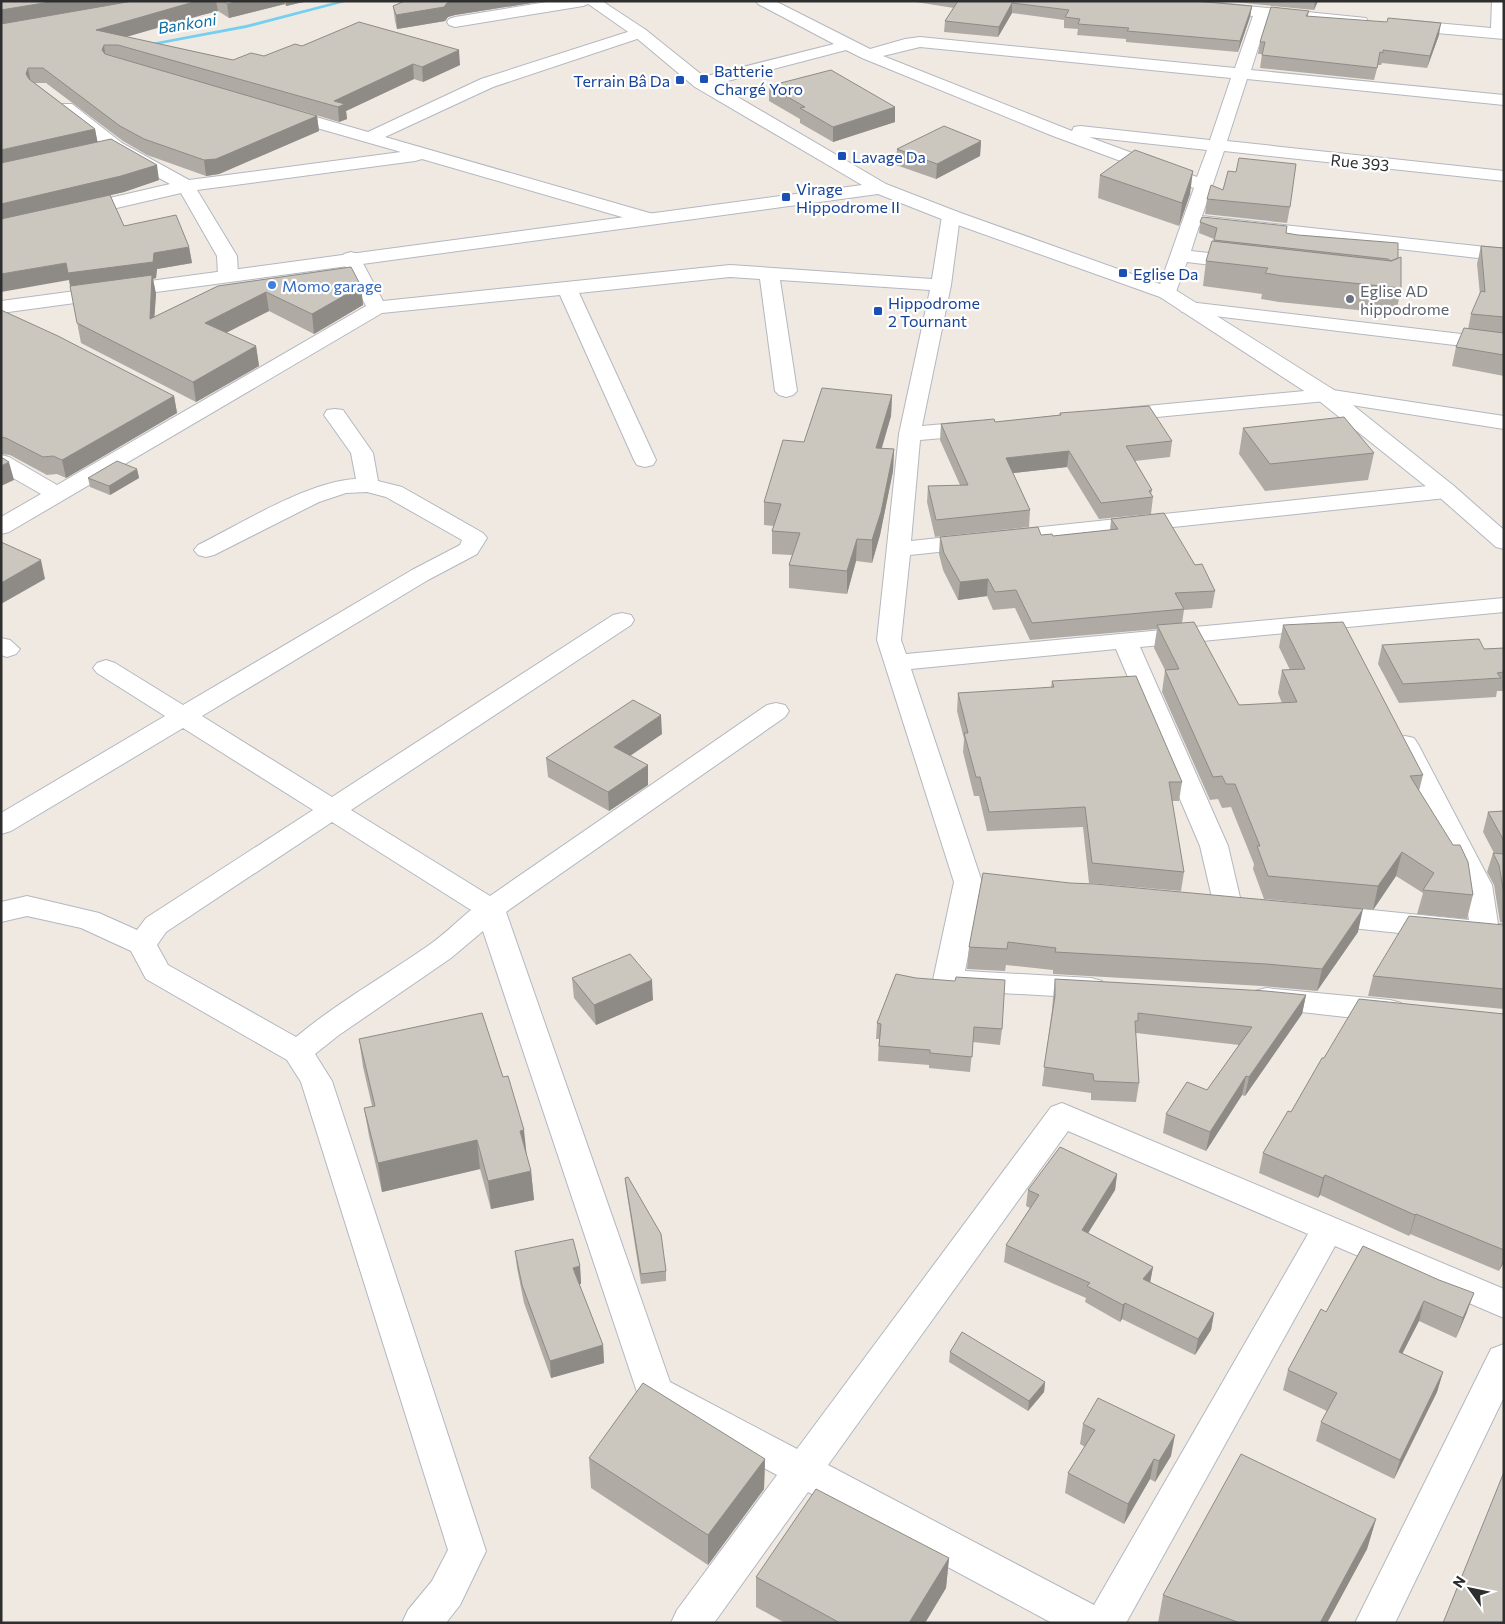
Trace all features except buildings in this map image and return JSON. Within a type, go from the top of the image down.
[{"type":"street","points":[[455,22],[583,1]]},
{"type":"street","points":[[591,1],[640,33],[701,83],[880,188],[951,216],[1167,294],[1326,395],[1446,491],[1504,542]]},
{"type":"street","points":[[763,1],[868,55],[1058,132],[1203,185]]},
{"type":"street","points":[[1147,1],[1370,22]]},
{"type":"street","points":[[1342,19],[1346,1]]},
{"type":"street","points":[[1390,23],[1501,34],[1500,1]]},
{"type":"street","points":[[1167,294],[1262,12]]},
{"type":"street","points":[[369,138],[487,83],[640,33]]},
{"type":"street","points":[[868,55],[905,44],[920,42],[1504,100]]},
{"type":"street","points":[[701,83],[847,45]]},
{"type":"street","points":[[54,100],[116,147],[186,186],[227,256],[228,275]]},
{"type":"street","points":[[265,108],[646,218]]},
{"type":"street","name":"Rue 393","points":[[1058,132],[1087,130],[1216,147],[1504,176]]},
{"type":"street","points":[[97,151],[116,147]]},
{"type":"street","points":[[60,215],[186,186],[427,155]]},
{"type":"street","points":[[1,307],[646,218],[880,188]]},
{"type":"street","points":[[951,216],[941,285],[910,434],[889,640],[896,663],[983,883],[948,980],[1115,989]]},
{"type":"street","points":[[1191,220],[1504,255]]},
{"type":"street","points":[[1179,255],[1268,266]]},
{"type":"street","points":[[351,258],[377,308]]},
{"type":"street","points":[[1,527],[57,494],[188,409],[377,308],[730,271],[941,285]]},
{"type":"street","points":[[769,274],[786,391]]},
{"type":"street","points":[[566,288],[645,460]]},
{"type":"street","points":[[1190,308],[1504,345]]},
{"type":"street","points":[[1,311],[27,324]]},
{"type":"street","points":[[1098,416],[1326,395],[1504,423]]},
{"type":"street","points":[[335,415],[362,453],[368,485]]},
{"type":"street","points":[[910,434],[999,426]]},
{"type":"street","points":[[1,462],[57,494]]},
{"type":"street","points":[[1,825],[420,575],[468,549],[475,538],[394,492],[368,485],[343,486],[311,497],[206,550]]},
{"type":"street","points":[[898,549],[1446,491]]},
{"type":"street","points":[[896,663],[1504,606]]},
{"type":"street","points":[[142,944],[156,925],[622,620]]},
{"type":"street","points":[[1341,621],[1354,646]]},
{"type":"street","points":[[1125,641],[1214,846],[1228,906]]},
{"type":"street","points":[[106,668],[490,909],[655,1392],[1090,1623]]},
{"type":"street","points":[[298,1052],[391,983],[441,951],[490,909],[776,710]]},
{"type":"street","points":[[1298,913],[1494,933],[1478,885],[1393,722]]},
{"type":"street","points":[[1200,903],[1258,909]]},
{"type":"street","points":[[1,912],[27,906],[45,910],[89,920],[142,944],[157,972],[298,1052],[316,1081],[467,1551],[446,1593],[422,1623]]},
{"type":"street","points":[[1242,997],[1417,1013]]},
{"type":"street","points":[[691,1623],[1062,1115],[1504,1304]]},
{"type":"street","points":[[1105,1623],[1328,1229]]},
{"type":"street","points":[[1375,1623],[1504,1359]]},
{"type":"waterway","name":"Bankoni","points":[[144,45],[246,27],[346,1]]},
{"type":"place","name":"Batterie Chargé Yoro","points":[[704,79]]},
{"type":"place","name":"Terrain Bâ Da","points":[[680,80]]},
{"type":"place","name":"Lavage Da","points":[[842,156]]},
{"type":"place","name":"Virage Hippodrome II","points":[[786,197]]},
{"type":"place","name":"Eglise Da","points":[[1123,273]]},
{"type":"place","name":"Momo garage","points":[[272,285]]},
{"type":"place","name":"Eglise AD hippodrome","points":[[1350,299]]},
{"type":"place","name":"Hippodrome 2 Tournant","points":[[878,311]]}]
